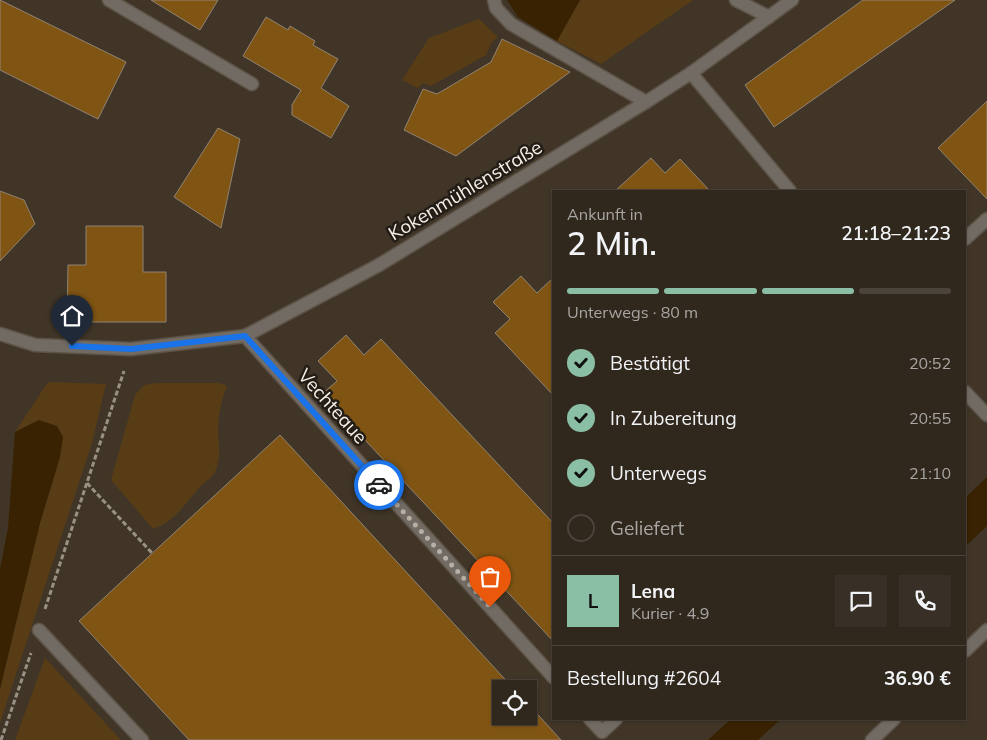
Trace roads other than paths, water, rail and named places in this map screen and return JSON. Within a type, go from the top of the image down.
[{"type":"street","points":[[109,0],[252,84]]},
{"type":"street","points":[[494,0],[496,8],[511,24],[646,102]]},
{"type":"street","points":[[736,0],[769,17]]},
{"type":"street","name":"Kokenmühlenstraße","points":[[0,334],[35,344],[131,349],[245,336],[379,264],[646,102],[691,73],[792,0]]},
{"type":"street","points":[[691,73],[789,190]]},
{"type":"street","points":[[966,239],[987,219]]},
{"type":"street","name":"Vechteaue","points":[[245,336],[552,676]]},
{"type":"street","points":[[966,393],[987,415]]},
{"type":"street","points":[[39,630],[142,740]]},
{"type":"street","points":[[966,650],[987,630]]},
{"type":"street","points":[[591,720],[601,736],[615,720]]},
{"type":"street","points":[[872,740],[893,720]]}]
